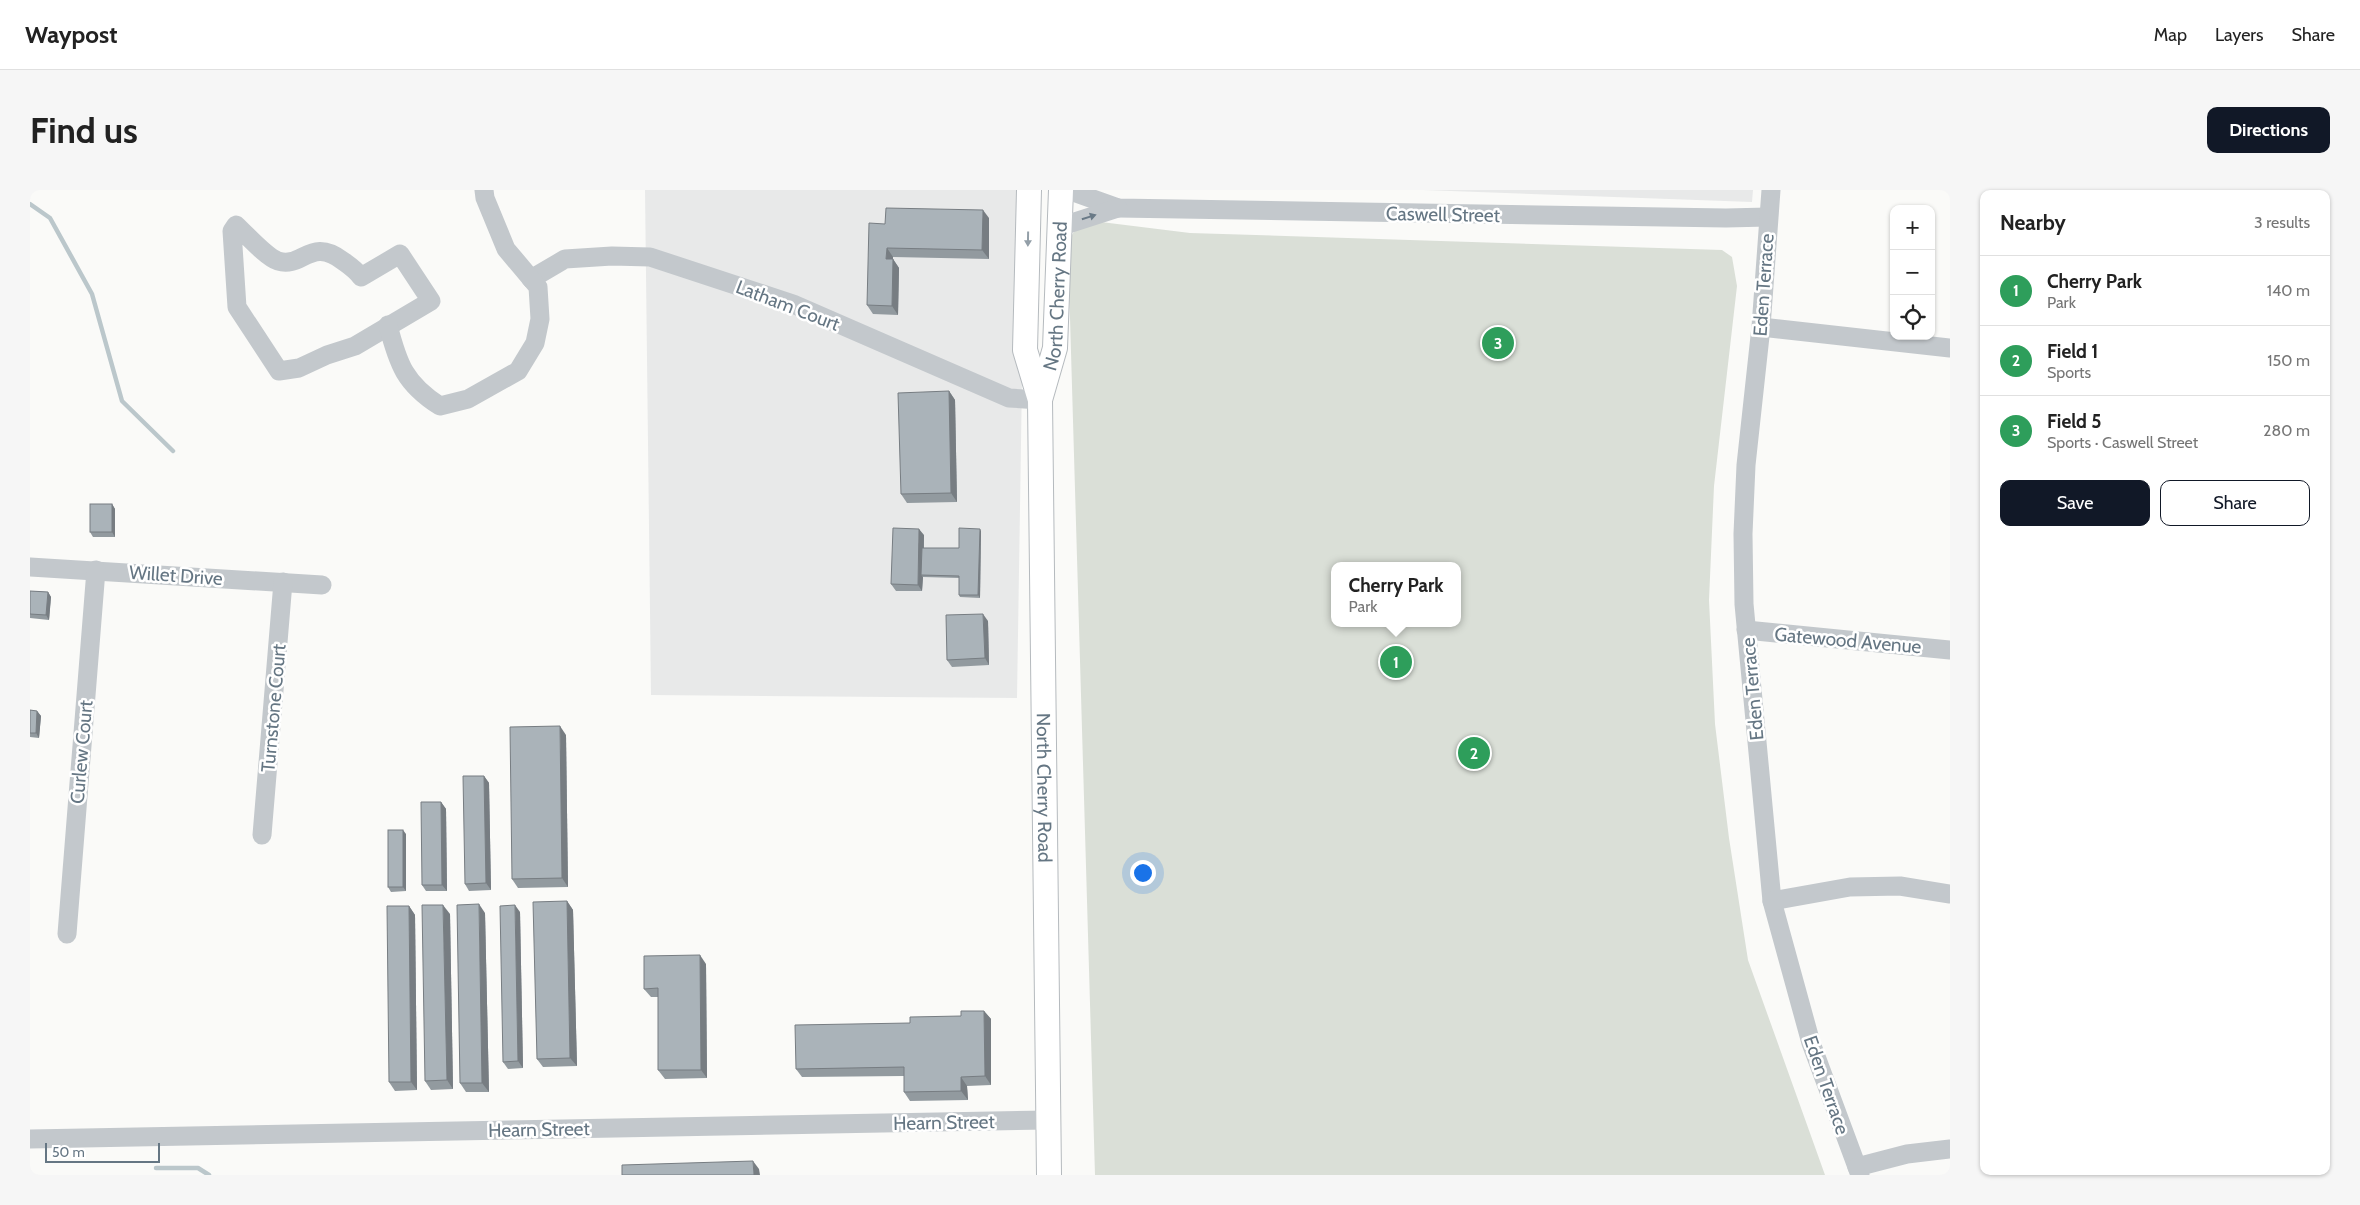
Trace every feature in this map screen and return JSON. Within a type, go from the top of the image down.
[{"type":"main road","name":"North Cherry Road","points":[[1029,190],[1025,350],[1040,400],[1048,1175]]},
{"type":"main road","name":"North Cherry Road","points":[[1040,400],[1055,348],[1061,190]]},
{"type":"street","points":[[388,325],[398,361],[421,394],[440,406],[468,399],[518,371],[535,343],[540,318],[538,287],[506,249],[485,198],[484,190]]},
{"type":"street","name":"Caswell Street","points":[[1068,190],[1118,208]]},
{"type":"street","name":"Eden Terrace","points":[[1771,190],[1761,327],[1746,475],[1743,544],[1746,630],[1772,900],[1811,1043],[1858,1171]]},
{"type":"street","name":"Caswell Street","points":[[1059,227],[1118,208],[1726,218],[1768,217]]},
{"type":"street","points":[[236,225],[275,260],[285,263],[321,250],[334,254],[361,277],[400,254],[431,302],[388,325],[355,346],[327,355],[299,368],[279,371],[237,307],[232,231],[236,225]]},
{"type":"street","name":"Latham Court","points":[[531,279],[565,259],[612,256],[650,257],[792,304],[1009,398],[1040,400]]},
{"type":"street","points":[[1761,327],[1950,348]]},
{"type":"street","name":"Willet Drive","points":[[30,567],[322,586]]},
{"type":"street","name":"Curlew Court","points":[[67,934],[96,570]]},
{"type":"street","name":"Turnstone Court","points":[[262,835],[283,582]]},
{"type":"street","name":"Gatewood Avenue","points":[[1746,630],[1950,650]]},
{"type":"street","points":[[1772,900],[1850,887],[1900,886],[1950,894]]},
{"type":"street","name":"Hearn Street","points":[[30,1139],[1048,1120]]},
{"type":"street","points":[[1858,1171],[1907,1154],[1950,1149]]},
{"type":"shaded area","points":[[645,190],[1025,190],[1017,698],[651,695]]},
{"type":"shaded area","points":[[1423,190],[1753,190],[1752,202]]},
{"type":"shaded area","points":[[1101,222],[1190,233],[1722,250],[1732,257],[1737,286],[1714,486],[1709,600],[1715,724],[1729,838],[1748,960],[1825,1175],[1095,1175],[1069,240],[1075,230]]},
{"type":"building","points":[[886,208],[983,210],[982,250],[887,248],[886,259],[893,259],[892,306],[867,305],[869,223],[885,224]]},
{"type":"building","points":[[949,391],[951,493],[901,494],[898,393]]},
{"type":"building","points":[[90,504],[112,504],[112,532],[90,532]]},
{"type":"building","points":[[893,528],[919,529],[918,585],[891,584]]},
{"type":"building","points":[[959,528],[980,529],[978,595],[959,595],[959,576],[921,575],[922,548],[959,548]]},
{"type":"building","points":[[30,591],[48,592],[46,615],[30,614]]},
{"type":"building","points":[[983,614],[985,658],[947,660],[946,615]]},
{"type":"building","points":[[30,710],[37,711],[36,733],[30,733]]},
{"type":"building","points":[[560,726],[562,878],[512,879],[510,727]]},
{"type":"building","points":[[463,776],[484,776],[486,883],[465,884]]},
{"type":"building","points":[[421,802],[441,802],[442,885],[422,885]]},
{"type":"building","points":[[388,830],[403,830],[403,887],[388,887]]},
{"type":"building","points":[[567,901],[570,1058],[537,1059],[533,902]]},
{"type":"building","points":[[479,904],[482,1083],[460,1083],[457,905]]},
{"type":"building","points":[[422,905],[443,905],[447,1080],[425,1081]]},
{"type":"building","points":[[515,905],[518,1061],[503,1062],[500,906]]},
{"type":"building","points":[[387,906],[409,906],[411,1082],[389,1082]]},
{"type":"building","points":[[700,955],[701,1070],[658,1070],[658,988],[644,989],[644,956]]},
{"type":"building","points":[[961,1011],[984,1011],[985,1076],[961,1077],[961,1091],[904,1092],[904,1067],[796,1069],[795,1025],[910,1023],[910,1017],[961,1016]]},
{"type":"building","points":[[753,1161],[754,1175],[622,1175],[622,1165]]},
{"type":"waterway","points":[[30,204],[50,218],[92,294],[122,401],[173,451]]},
{"type":"waterway","points":[[156,1168],[198,1168],[209,1175]]},
{"type":"place","name":"Field 5","points":[[1498,343]]},
{"type":"place","name":"Cherry Park","points":[[1396,662]]},
{"type":"place","name":"Field 1","points":[[1474,753]]}]
